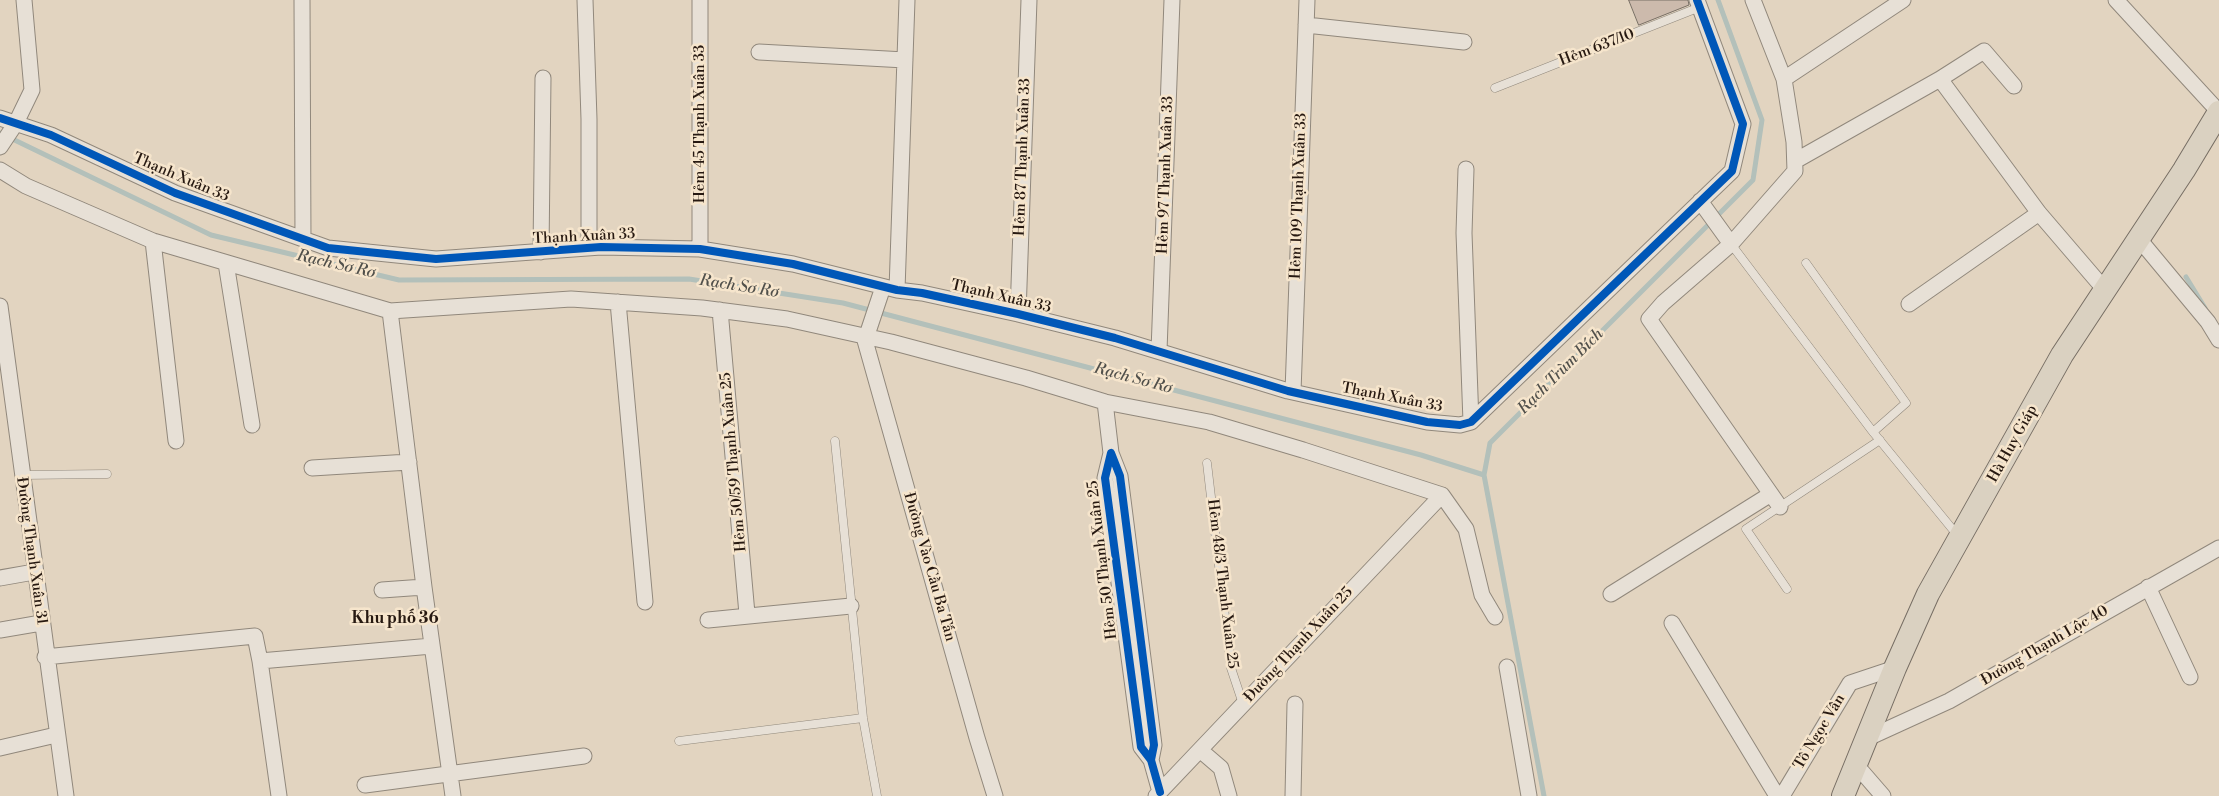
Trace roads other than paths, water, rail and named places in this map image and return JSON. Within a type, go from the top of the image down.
[{"type":"main road","name":"Hà Huy Giáp","points":[[1844,796],[1895,668],[1928,594],[2062,355],[2139,239],[2219,112]]},
{"type":"street","points":[[0,147],[15,125],[32,90],[24,0]]},
{"type":"street","points":[[302,0],[303,239]]},
{"type":"street","points":[[585,0],[589,120],[589,248]]},
{"type":"street","name":"Hẻm 45 Thạnh Xuân 33","points":[[700,0],[700,249]]},
{"type":"street","points":[[864,337],[890,289],[905,60],[907,0]]},
{"type":"street","name":"Hẻm 87 Thạnh Xuân 33","points":[[1018,314],[1029,0]]},
{"type":"street","name":"Hẻm 97 Thạnh Xuân 33","points":[[1159,351],[1172,0]]},
{"type":"street","name":"Hẻm 109 Thạnh Xuân 33","points":[[1293,392],[1307,0]]},
{"type":"street","points":[[1754,0],[1784,79],[1795,172],[1731,244],[1663,303],[1649,319],[1780,507]]},
{"type":"street","points":[[1784,79],[1903,0]]},
{"type":"street","points":[[2116,0],[2219,112]]},
{"type":"street","points":[[1471,422],[1732,171],[1743,124],[1699,4]]},
{"type":"street","points":[[1306,25],[1464,42]]},
{"type":"street","points":[[1795,161],[1940,79],[1984,51],[2014,86]]},
{"type":"street","points":[[759,52],[905,60]]},
{"type":"street","points":[[541,252],[543,78]]},
{"type":"street","points":[[1940,79],[2039,213],[2105,290]]},
{"type":"street","name":"Thạnh Xuân 33","points":[[0,118],[15,125],[52,135],[175,193],[328,248],[436,259],[589,248],[700,249],[793,264],[890,289],[922,293],[1018,314],[1159,351],[1293,392],[1427,422],[1460,425],[1471,422]]},
{"type":"street","points":[[1466,169],[1464,233],[1471,422]]},
{"type":"street","points":[[0,170],[26,186],[152,241],[390,311],[571,299],[720,310],[787,319],[1026,378],[1105,402],[1209,422],[1442,495],[1466,529],[1482,595],[1494,617]]},
{"type":"street","points":[[1700,201],[1731,244]]},
{"type":"street","points":[[1909,304],[2039,213]]},
{"type":"street","points":[[2139,239],[2208,322],[2219,340]]},
{"type":"street","points":[[152,241],[176,442]]},
{"type":"street","points":[[226,264],[252,425]]},
{"type":"street","points":[[618,302],[645,602]]},
{"type":"street","name":"Đường Thạnh Xuân 31","points":[[0,306],[7,425],[21,475],[66,796]]},
{"type":"street","name":"Hẻm 50/59 Thạnh Xuân 25","points":[[720,310],[747,614]]},
{"type":"street","points":[[390,311],[424,588],[453,796]]},
{"type":"street","name":"Đường Vào Cầu Ba Tấn","points":[[864,337],[974,729],[995,796]]},
{"type":"street","name":"Hẻm 50 Thạnh Xuân 25","points":[[1105,402],[1112,453],[1120,476],[1154,744],[1151,760],[1158,794]]},
{"type":"street","points":[[312,468],[409,462]]},
{"type":"street","points":[[1611,594],[1771,494]]},
{"type":"street","name":"Đường Thạnh Xuân 25","points":[[1158,794],[1442,495]]},
{"type":"street","name":"Đường Thạnh Lộc 40","points":[[1868,738],[1949,701],[2219,548]]},
{"type":"street","points":[[0,578],[34,572]]},
{"type":"street","points":[[382,590],[424,588]]},
{"type":"street","points":[[2148,588],[2190,678]]},
{"type":"street","points":[[708,620],[747,614],[851,606]]},
{"type":"street","points":[[0,630],[41,623]]},
{"type":"street","points":[[1672,624],[1777,796]]},
{"type":"street","points":[[46,656],[255,636],[279,796]]},
{"type":"street","points":[[260,661],[432,646]]},
{"type":"street","points":[[1507,667],[1529,796]]},
{"type":"street","name":"Tô Ngọc Vân","points":[[1782,796],[1850,683],[1895,668]]},
{"type":"street","points":[[1293,796],[1294,704]]},
{"type":"street","points":[[0,748],[56,735]]},
{"type":"street","points":[[1200,750],[1221,768],[1229,796]]},
{"type":"street","points":[[365,785],[584,756]]},
{"type":"street","points":[[1857,766],[1883,796]]},
{"type":"lane","name":"Hẻm 637/10","points":[[1494,88],[1699,4]]},
{"type":"lane","points":[[1731,244],[1873,432],[1960,538]]},
{"type":"lane","points":[[1806,264],[1906,403],[1873,432]]},
{"type":"lane","points":[[1787,589],[1746,528],[1880,440]]},
{"type":"lane","points":[[835,442],[863,718],[877,796]]},
{"type":"lane","name":"Hẻm 48/3 Thạnh Xuân 25","points":[[1207,463],[1231,668],[1243,704]]},
{"type":"lane","points":[[21,475],[107,474]]},
{"type":"lane","points":[[679,741],[863,718]]},
{"type":"waterway","name":"Rạch Trùm Bích","points":[[1544,796],[1484,475],[1490,443],[1753,180],[1762,120],[1718,0]]},
{"type":"waterway","name":"Rạch Sơ Rơ","points":[[0,133],[211,235],[399,280],[689,279],[843,303],[1421,455],[1484,475]]},
{"type":"waterway","points":[[2186,277],[2205,308]]},
{"type":"district","name":"Khu phố 36","points":[[395,619]]}]
